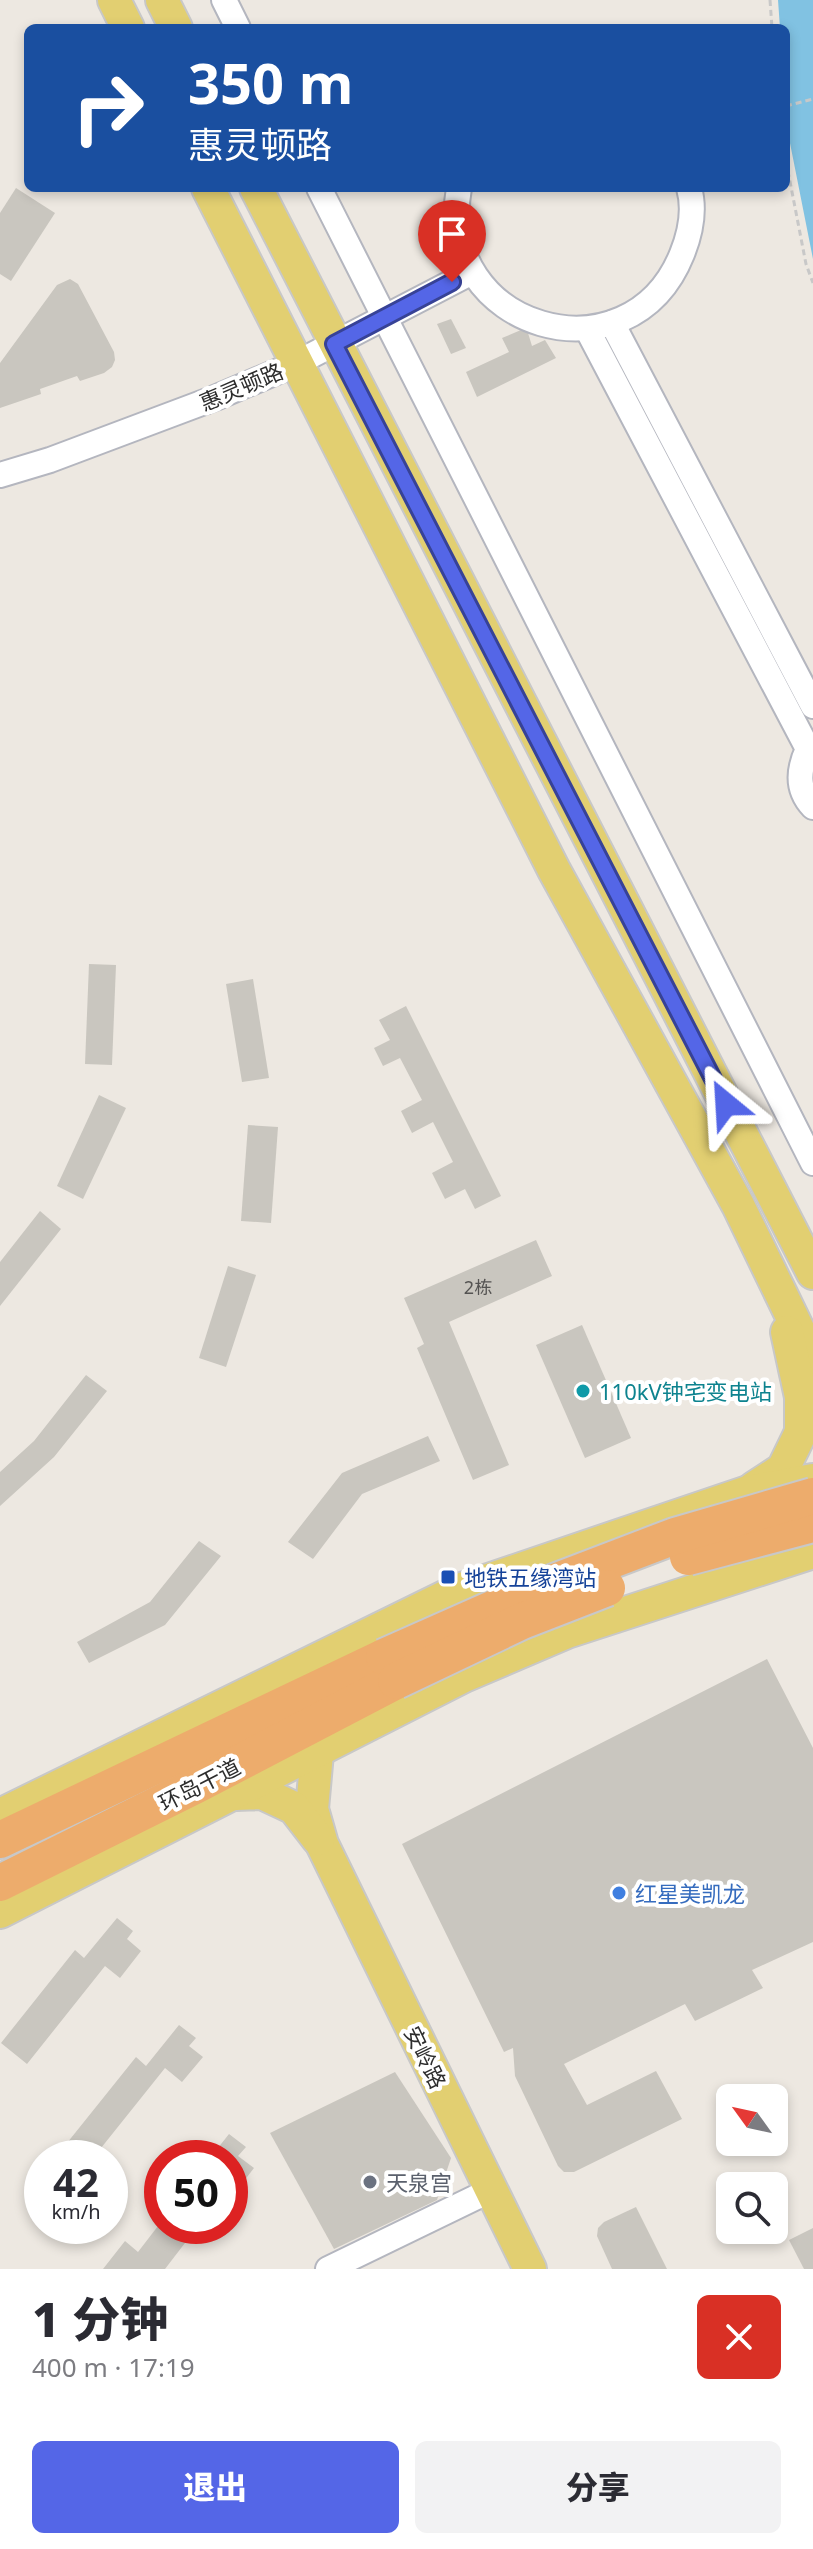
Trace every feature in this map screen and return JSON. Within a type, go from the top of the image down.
[{"type":"highway","points":[[390,1669],[544,1586],[660,1541],[813,1496]]},
{"type":"highway","points":[[390,1669],[690,1556],[813,1524]]},
{"type":"highway","name":"环岛干道","points":[[0,1840],[390,1669]]},
{"type":"highway","name":"环岛干道","points":[[0,1883],[195,1786],[390,1669]]},
{"type":"main road","points":[[114,0],[126,24]]},
{"type":"main road","points":[[162,0],[174,24]]},
{"type":"main road","points":[[210,192],[554,870],[738,1205],[813,1360]]},
{"type":"main road","points":[[258,192],[813,1273]]},
{"type":"main road","points":[[748,1492],[783,1469],[801,1432],[801,1397],[775,1278]]},
{"type":"main road","points":[[0,1815],[459,1590],[748,1492],[813,1480]]},
{"type":"main road","points":[[0,1912],[464,1676],[567,1632],[813,1552]]},
{"type":"main road","points":[[726,1578],[813,1571]]},
{"type":"main road","points":[[317,1753],[312,1809],[322,1844]]},
{"type":"main road","points":[[236,1794],[262,1793],[294,1808],[322,1844]]},
{"type":"main road","name":"安岭路","points":[[322,1844],[530,2269]]},
{"type":"street","points":[[224,0],[236,24]]},
{"type":"street","points":[[321,192],[813,1163]]},
{"type":"street","points":[[458,192],[456,207],[459,241],[472,272],[493,298],[521,317],[553,328],[587,329],[612,323],[647,304],[674,273],[689,236],[690,192]]},
{"type":"street","name":"惠灵顿路","points":[[0,475],[78,450],[295,364],[472,272]]},
{"type":"street","points":[[612,323],[813,706]]},
{"type":"street","points":[[587,329],[808,749],[800,766],[800,790],[813,807]]},
{"type":"street","points":[[328,2269],[491,2190]]},
{"type":"path","points":[[770,0],[772,24]]},
{"type":"path","points":[[790,105],[813,99]]},
{"type":"path","points":[[790,182],[806,264],[813,283]]},
{"type":"path","points":[[806,264],[813,263]]},
{"type":"water","points":[[778,0],[813,0],[813,259],[790,143],[790,24],[780,24]]},
{"type":"building","points":[[16,188],[55,213],[11,281],[0,274],[0,213]]},
{"type":"building","points":[[70,279],[78,284],[114,352],[112,367],[80,381],[77,376],[40,389],[41,394],[0,408],[0,363],[57,285]]},
{"type":"building","points":[[451,319],[466,348],[451,354],[437,324]]},
{"type":"building","points":[[521,330],[528,333],[532,346],[545,340],[556,358],[477,397],[466,372],[509,352],[502,338]]},
{"type":"building","points":[[89,964],[116,965],[112,1065],[85,1064]]},
{"type":"building","points":[[253,979],[269,1078],[242,1082],[226,984]]},
{"type":"building","points":[[406,1006],[501,1196],[475,1209],[465,1189],[445,1199],[432,1173],[453,1162],[433,1122],[412,1133],[401,1111],[422,1100],[400,1058],[383,1066],[374,1048],[390,1040],[379,1020]]},
{"type":"building","points":[[99,1095],[126,1108],[83,1199],[57,1186]]},
{"type":"building","points":[[248,1125],[278,1127],[271,1223],[241,1221]]},
{"type":"building","points":[[40,1211],[61,1229],[0,1306],[0,1262]]},
{"type":"building","points":[[536,1240],[552,1276],[449,1322],[509,1465],[473,1480],[417,1348],[424,1344],[404,1298]]},
{"type":"building","points":[[228,1266],[256,1275],[226,1367],[199,1358]]},
{"type":"building","name":"110kV钟宅变电站","points":[[582,1325],[631,1438],[585,1458],[536,1345]]},
{"type":"building","points":[[86,1375],[107,1391],[54,1457],[0,1506],[0,1472],[34,1441]]},
{"type":"building","points":[[428,1436],[440,1461],[362,1494],[313,1559],[288,1542],[342,1473]]},
{"type":"building","points":[[199,1541],[221,1556],[165,1625],[89,1663],[77,1642],[150,1602]]},
{"type":"building","name":"红星美凯龙","points":[[767,1659],[813,1748],[813,1942],[752,1970],[763,1988],[695,2021],[685,2004],[564,2064],[587,2105],[656,2071],[682,2119],[574,2172],[564,2172],[558,2166],[515,2076],[513,2048],[504,2052],[402,1844]]},
{"type":"building","points":[[117,1918],[133,1931],[127,1939],[141,1951],[120,1978],[105,1966],[27,2064],[1,2043],[75,1950],[84,1958]]},
{"type":"building","points":[[179,2025],[196,2038],[189,2046],[203,2057],[182,2082],[165,2068],[107,2140],[69,2140],[136,2057],[146,2066]]},
{"type":"building","name":"天泉宫","points":[[395,2072],[451,2158],[437,2200],[334,2249],[270,2133]]},
{"type":"building","points":[[636,2207],[667,2269],[612,2269],[597,2236],[598,2228]]},
{"type":"building","points":[[813,2228],[813,2269],[804,2269],[789,2240]]},
{"type":"building","points":[[123,2244],[128,2244],[138,2252],[144,2244],[184,2244],[165,2269],[103,2269]]},
{"type":"place","name":"110kV钟宅变电站","points":[[583,1391]]},
{"type":"place","name":"地铁五缘湾站","points":[[448,1577]]},
{"type":"place","name":"红星美凯龙","points":[[619,1893]]},
{"type":"place","name":"天泉宫","points":[[370,2182]]},
{"type":"route","points":[[452,282],[334,344],[726,1104]]}]
